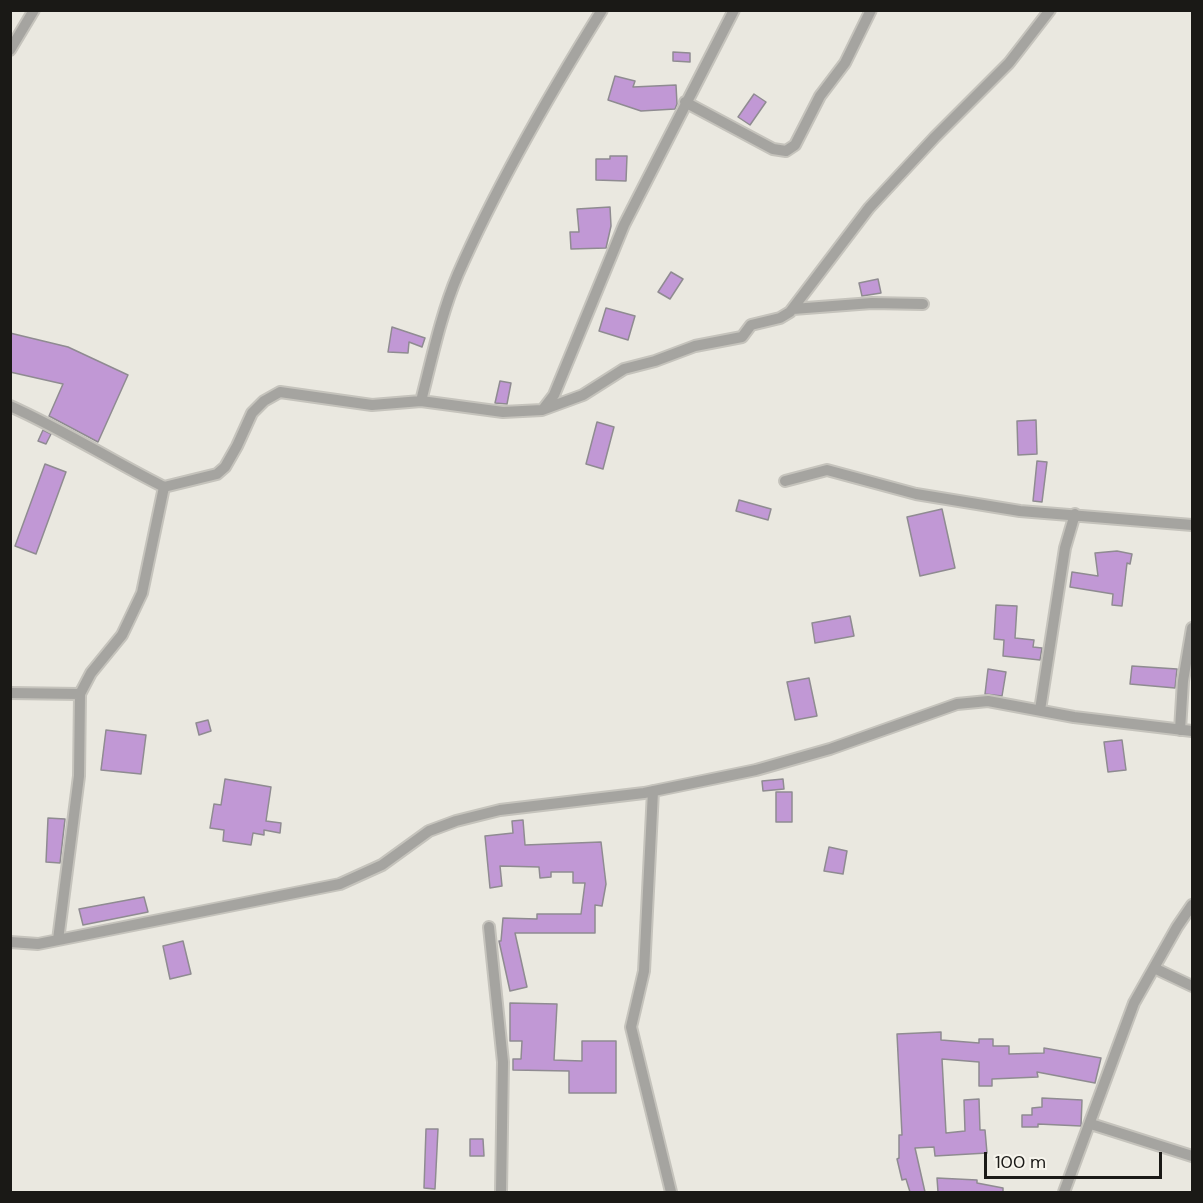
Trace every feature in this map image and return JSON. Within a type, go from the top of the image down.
[{"type":"street","points":[[10,50],[34,10]]},
{"type":"street","points":[[421,400],[439,329],[458,275],[527,137],[602,10]]},
{"type":"street","points":[[542,410],[554,395],[624,225],[734,10]]},
{"type":"street","points":[[685,102],[773,149],[786,151],[795,145],[820,96],[844,63],[871,10]]},
{"type":"street","points":[[10,406],[59,428],[108,459],[164,487],[217,474],[225,467],[252,413],[264,401],[280,392],[372,405],[421,400],[503,412],[542,410],[583,395],[624,369],[695,346],[742,337],[751,326],[780,318],[793,309],[869,208],[935,137],[1009,63],[1050,10]]},
{"type":"street","points":[[793,309],[872,303],[923,304]]},
{"type":"street","points":[[785,481],[827,470],[916,494],[1020,511],[1192,525]]},
{"type":"street","points":[[58,940],[78,776],[80,694],[91,673],[122,635],[142,593],[164,487]]},
{"type":"street","points":[[1040,710],[1065,548],[1075,514]]},
{"type":"street","points":[[1180,730],[1183,681],[1192,628]]},
{"type":"street","points":[[10,693],[80,694]]},
{"type":"street","points":[[10,942],[38,944],[340,884],[382,865],[429,831],[456,821],[500,810],[653,791],[805,757],[957,704],[988,701],[1192,731]]},
{"type":"street","points":[[653,791],[644,971],[631,1027],[671,1192]]},
{"type":"street","points":[[1064,1192],[1134,1003],[1192,905]]},
{"type":"street","points":[[489,927],[503,1062],[501,1192]]},
{"type":"street","points":[[1154,968],[1192,986]]},
{"type":"street","points":[[1091,1124],[1192,1155]]},
{"type":"building","points":[[673,52],[690,53],[690,62],[673,61]]},
{"type":"building","points":[[615,76],[635,81],[633,87],[676,85],[675,109],[641,111],[608,100]]},
{"type":"building","points":[[754,94],[766,102],[750,125],[738,117]]},
{"type":"building","points":[[610,156],[627,156],[626,181],[596,180],[596,159],[610,159]]},
{"type":"building","points":[[610,207],[611,226],[606,248],[571,249],[570,232],[579,232],[577,209]]},
{"type":"building","points":[[671,272],[683,279],[670,299],[658,292]]},
{"type":"building","points":[[878,279],[881,293],[862,296],[859,283]]},
{"type":"building","points":[[606,308],[635,316],[628,340],[599,331]]},
{"type":"building","points":[[392,327],[425,338],[422,347],[409,342],[408,353],[388,352]]},
{"type":"building","points":[[10,333],[68,347],[128,375],[98,442],[49,416],[63,384],[10,372]]},
{"type":"building","points":[[500,381],[511,383],[507,404],[495,403]]},
{"type":"building","points":[[1036,420],[1037,454],[1018,455],[1017,421]]},
{"type":"building","points":[[597,422],[614,427],[603,469],[586,464]]},
{"type":"building","points":[[43,430],[51,434],[46,444],[38,441]]},
{"type":"building","points":[[1037,461],[1047,462],[1042,502],[1033,501]]},
{"type":"building","points":[[45,464],[66,472],[36,554],[15,546]]},
{"type":"building","points":[[739,500],[771,509],[768,520],[736,511]]},
{"type":"building","points":[[942,509],[955,568],[920,576],[907,517]]},
{"type":"building","points":[[1117,551],[1132,554],[1130,564],[1127,563],[1122,606],[1112,605],[1113,594],[1070,587],[1072,572],[1098,576],[1095,553]]},
{"type":"building","points":[[996,605],[1017,606],[1015,638],[1034,640],[1033,647],[1042,648],[1040,660],[1003,656],[1004,640],[994,639]]},
{"type":"building","points":[[850,616],[854,636],[815,643],[812,623]]},
{"type":"building","points":[[1132,666],[1177,669],[1175,688],[1130,684]]},
{"type":"building","points":[[988,669],[1006,672],[1002,696],[985,694]]},
{"type":"building","points":[[809,678],[817,716],[795,720],[787,682]]},
{"type":"building","points":[[208,720],[211,731],[199,735],[196,723]]},
{"type":"building","points":[[106,730],[146,735],[141,774],[101,770]]},
{"type":"building","points":[[1122,740],[1126,770],[1108,772],[1104,742]]},
{"type":"building","points":[[225,779],[271,787],[266,821],[281,823],[280,833],[264,830],[264,835],[253,833],[251,845],[223,841],[224,830],[210,828],[214,804],[221,805]]},
{"type":"building","points":[[783,779],[784,789],[763,791],[762,781]]},
{"type":"building","points":[[776,792],[792,792],[792,822],[776,822]]},
{"type":"building","points":[[48,818],[65,819],[60,863],[46,862]]},
{"type":"building","points":[[523,820],[525,845],[601,842],[606,884],[602,906],[595,905],[595,933],[515,933],[527,987],[510,991],[499,941],[501,941],[503,918],[537,919],[537,914],[581,914],[585,883],[573,883],[573,872],[551,872],[551,877],[540,878],[539,867],[500,866],[502,886],[490,888],[485,836],[513,833],[512,821]]},
{"type":"building","points":[[829,847],[847,851],[843,874],[824,871]]},
{"type":"building","points":[[144,897],[148,912],[83,925],[79,909]]},
{"type":"building","points":[[183,941],[191,974],[170,979],[163,946]]},
{"type":"building","points":[[510,1003],[557,1004],[554,1060],[582,1061],[582,1041],[616,1041],[616,1093],[569,1093],[569,1071],[513,1070],[513,1059],[521,1059],[522,1041],[510,1041]]},
{"type":"building","points":[[941,1032],[941,1040],[979,1043],[979,1039],[993,1039],[993,1046],[1009,1046],[1009,1054],[1044,1053],[1044,1048],[1101,1058],[1095,1083],[1037,1072],[1038,1077],[992,1079],[992,1086],[979,1086],[979,1062],[942,1059],[946,1133],[965,1131],[964,1100],[979,1099],[980,1130],[985,1130],[987,1153],[935,1156],[934,1147],[915,1148],[925,1192],[910,1192],[906,1179],[902,1180],[897,1159],[899,1158],[899,1135],[902,1135],[897,1034]]},
{"type":"building","points":[[1042,1098],[1082,1100],[1081,1126],[1038,1124],[1038,1127],[1022,1127],[1022,1115],[1032,1115],[1032,1108],[1042,1107]]},
{"type":"building","points":[[426,1129],[438,1129],[435,1189],[424,1188]]},
{"type":"building","points":[[470,1139],[483,1139],[484,1156],[470,1156]]},
{"type":"building","points":[[937,1178],[977,1180],[977,1183],[1003,1188],[1003,1192],[938,1192]]}]
